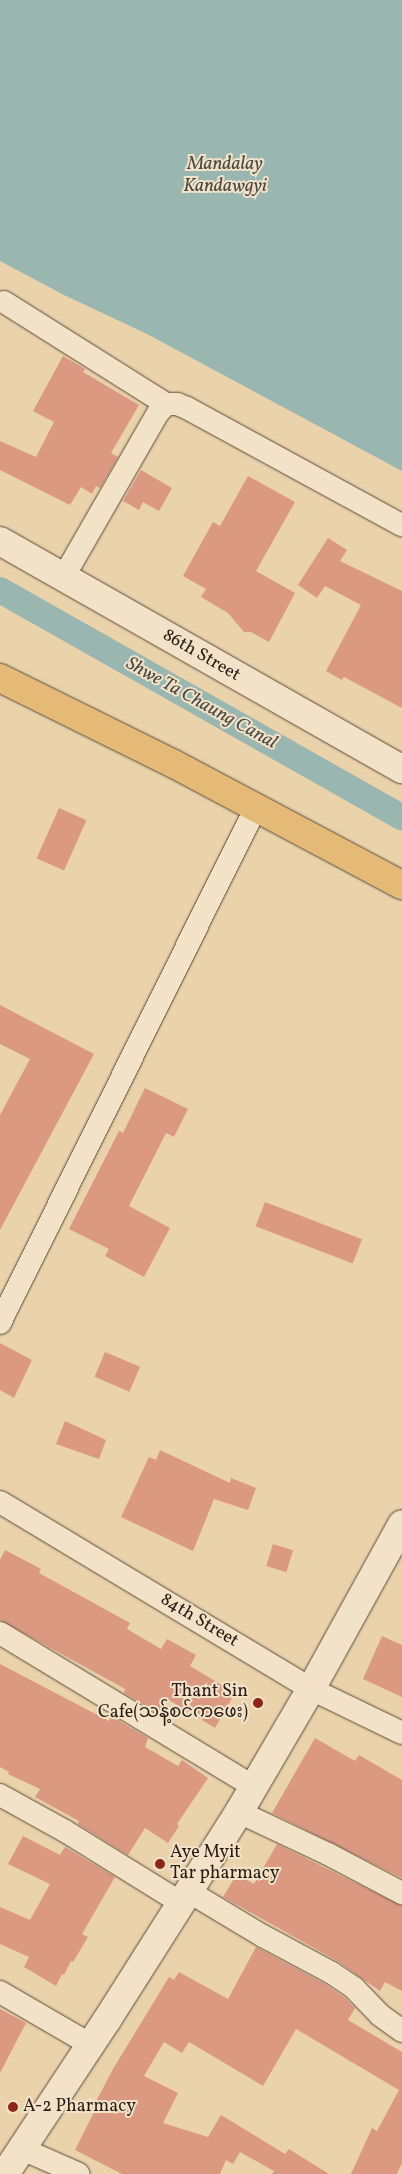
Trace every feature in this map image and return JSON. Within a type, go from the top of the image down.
[{"type":"main road","points":[[0,678],[174,764],[402,885]]},
{"type":"street","points":[[4,302],[166,404],[177,404],[187,408],[402,526]]},
{"type":"street","points":[[64,578],[158,413],[166,404]]},
{"type":"street","name":"86th Street","points":[[0,541],[402,769]]},
{"type":"street","points":[[0,1322],[256,807]]},
{"type":"street","name":"84th Street","points":[[0,1502],[311,1689],[402,1733]]},
{"type":"street","points":[[5,2174],[20,2148],[91,2045],[239,1812],[311,1689],[402,1524]]},
{"type":"street","points":[[0,1633],[254,1787]]},
{"type":"street","points":[[0,1795],[185,1897],[332,1973],[354,1988],[380,2015],[402,2031]]},
{"type":"street","points":[[239,1812],[328,1854],[402,1893]]},
{"type":"street","points":[[0,1992],[91,2045]]},
{"type":"street","points":[[20,2148],[79,2174]]},
{"type":"water","name":"Mandalay Kandawgyi","points":[[0,0],[402,0],[402,471],[147,334],[64,295],[0,261]]},
{"type":"building","points":[[63,356],[85,369],[83,372],[139,405],[111,453],[118,457],[100,488],[96,486],[92,494],[81,487],[70,505],[0,470],[0,441],[36,457],[54,422],[33,411]]},
{"type":"building","points":[[141,470],[172,488],[159,511],[143,502],[139,510],[123,501]]},
{"type":"building","points":[[248,476],[295,502],[256,571],[295,593],[269,642],[251,632],[244,632],[228,613],[201,597],[206,589],[183,576],[213,522],[220,526]]},
{"type":"building","points":[[328,538],[347,550],[340,561],[402,591],[402,708],[344,677],[342,680],[326,671],[361,605],[325,586],[317,598],[298,585]]},
{"type":"building","points":[[59,808],[86,820],[64,870],[37,858]]},
{"type":"building","points":[[0,1005],[94,1054],[0,1230],[0,1115],[30,1059],[0,1044]]},
{"type":"building","points":[[145,1088],[188,1109],[174,1137],[166,1133],[129,1206],[170,1228],[144,1277],[105,1256],[109,1249],[69,1229],[119,1131],[123,1133]]},
{"type":"building","points":[[265,1202],[362,1239],[353,1264],[256,1226]]},
{"type":"building","points":[[0,1343],[32,1360],[14,1398],[0,1390]]},
{"type":"building","points":[[105,1352],[140,1367],[129,1392],[94,1377]]},
{"type":"building","points":[[65,1421],[106,1440],[99,1459],[56,1444]]},
{"type":"building","points":[[160,1450],[230,1483],[231,1478],[256,1488],[248,1510],[214,1499],[193,1551],[121,1517],[149,1457],[156,1460]]},
{"type":"building","points":[[273,1544],[293,1550],[286,1572],[266,1566]]},
{"type":"building","points":[[5,1550],[41,1569],[39,1573],[130,1623],[127,1629],[161,1649],[167,1639],[196,1655],[190,1666],[235,1693],[215,1728],[169,1700],[161,1715],[124,1693],[125,1689],[0,1620],[0,1560]]},
{"type":"building","points":[[382,1636],[402,1645],[402,1697],[363,1679]]},
{"type":"building","points":[[0,1664],[109,1721],[111,1716],[148,1738],[145,1747],[178,1766],[182,1760],[208,1778],[177,1824],[179,1826],[168,1843],[145,1828],[128,1855],[78,1824],[79,1821],[35,1797],[40,1789],[8,1774],[9,1772],[0,1767]]},
{"type":"building","points":[[315,1738],[355,1761],[359,1755],[402,1780],[402,1878],[272,1813]]},
{"type":"building","points":[[23,1836],[60,1855],[65,1847],[115,1877],[82,1934],[88,1937],[73,1962],[71,1961],[64,1975],[62,1974],[56,1986],[24,1967],[29,1957],[0,1944],[0,1907],[30,1920],[50,1884],[8,1864]]},
{"type":"building","points":[[277,1844],[402,1906],[402,1991],[385,1982],[380,1991],[339,1962],[223,1897],[237,1874],[254,1884]]},
{"type":"building","points":[[256,1947],[325,1984],[345,1998],[355,2008],[348,2020],[402,2052],[402,2163],[397,2174],[351,2174],[372,2128],[377,2131],[399,2090],[296,2029],[263,2086],[189,2042],[182,2053],[164,2042],[144,2076],[178,2093],[163,2123],[208,2137],[221,2115],[285,2154],[289,2149],[329,2174],[272,2174],[274,2171],[240,2152],[233,2164],[226,2160],[220,2174],[122,2174],[75,2150],[94,2112],[91,2111],[113,2069],[169,1977],[174,1980],[179,1972],[228,1999]]},
{"type":"building","points":[[0,2009],[26,2023],[0,2073]]},
{"type":"waterway","name":"Shwe Ta Chaung Canal","points":[[0,590],[402,817]]},
{"type":"place","name":"Thant Sin Cafe(သန့်စင်ကဖေး)","points":[[258,1703]]},
{"type":"place","name":"Aye Myit Tar pharmacy","points":[[160,1864]]},
{"type":"place","name":"A-2 Pharmacy","points":[[13,2107]]}]
